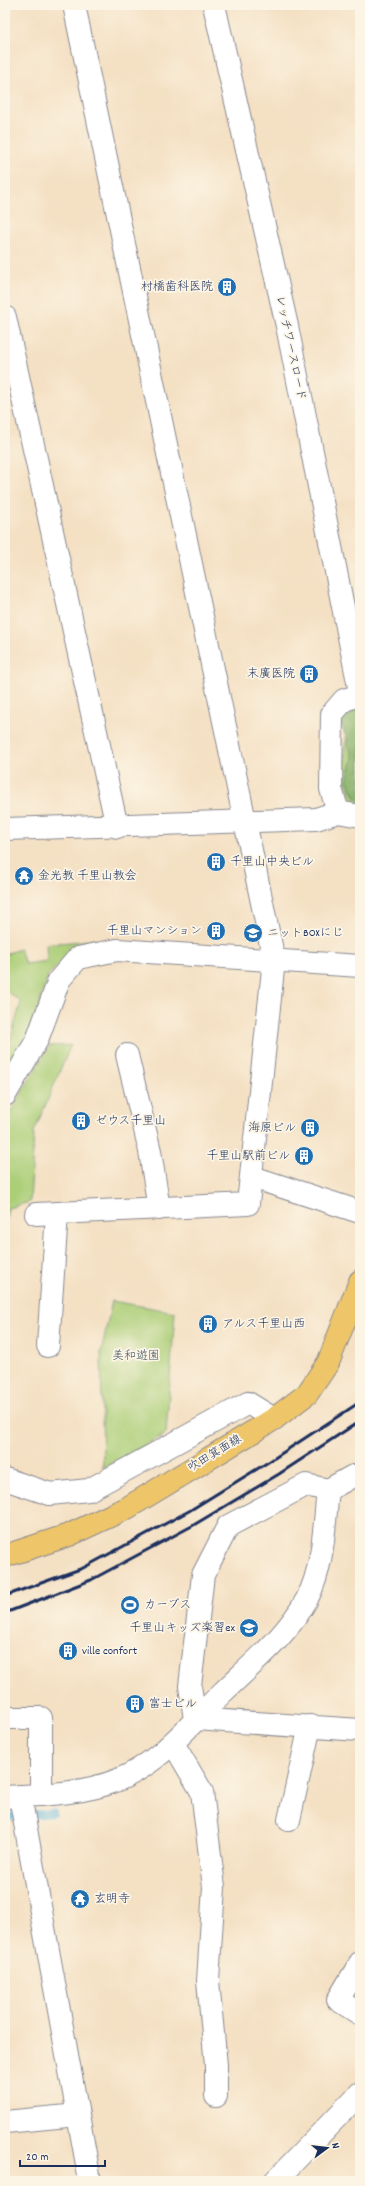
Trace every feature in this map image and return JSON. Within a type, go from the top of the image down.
[{"type":"main road","name":"吹田箕面線","points":[[5,1556],[69,1536],[127,1508],[274,1419],[307,1394],[328,1363],[360,1281]]},
{"type":"street","points":[[48,1346],[46,1214],[248,1204],[274,960],[74,5]]},
{"type":"street","name":"レッチワースロード","points":[[214,5],[286,326],[360,692]]},
{"type":"street","points":[[5,317],[117,827]]},
{"type":"street","points":[[338,812],[331,789],[332,714],[344,700],[360,695]]},
{"type":"street","points":[[5,829],[117,827],[316,819],[338,812],[360,816]]},
{"type":"street","points":[[5,1095],[37,1040],[58,980],[78,958],[117,950],[360,966]]},
{"type":"street","points":[[127,1055],[150,1151],[159,1209]]},
{"type":"street","points":[[252,1177],[360,1212]]},
{"type":"street","points":[[5,1479],[50,1494],[89,1490],[248,1403],[274,1419]]},
{"type":"street","points":[[195,1719],[190,1686],[203,1575],[228,1526],[306,1485],[328,1490],[353,1476],[360,1476]]},
{"type":"street","points":[[23,1804],[119,1780],[137,1770],[173,1743],[195,1719],[284,1632],[307,1599],[322,1555],[328,1490]]},
{"type":"street","points":[[5,1718],[41,1718],[23,1804],[90,2181]]},
{"type":"street","points":[[195,1719],[360,1730]]},
{"type":"street","points":[[289,1820],[310,1726]]},
{"type":"street","points":[[173,1743],[202,1792],[214,1887],[208,1981],[216,2065],[216,2096]]},
{"type":"street","points":[[360,1963],[338,2000],[360,2014]]},
{"type":"street","points":[[275,2181],[360,2093]]},
{"type":"street","points":[[5,2122],[78,2115]]},
{"type":"green space","points":[[360,700],[360,800],[357,799],[347,780],[353,758],[341,723],[346,704]]},
{"type":"green space","points":[[360,715],[360,803],[352,800],[343,775],[345,743]]},
{"type":"green space","points":[[95,940],[79,946],[48,975],[29,1040],[5,1080],[5,1059],[21,1002],[5,990],[5,954],[20,949],[25,964],[47,961],[46,944]]},
{"type":"green space","points":[[71,1045],[34,1132],[30,1202],[8,1208],[5,1222],[5,1121],[49,1046]]},
{"type":"green space","name":"美和遊園","points":[[112,1301],[175,1312],[166,1434],[103,1468],[101,1353]]},
{"type":"waterway","points":[[5,1817],[53,1813]]},
{"type":"railway","points":[[5,1596],[83,1568],[189,1511],[270,1461],[360,1402]]},
{"type":"railway","points":[[5,1613],[91,1580],[192,1526],[279,1474],[360,1421]]},
{"type":"place","name":"村橋歯科医院","points":[[227,287]]},
{"type":"place","name":"末廣医院","points":[[309,674]]},
{"type":"place","name":"千里山中央ビル","points":[[216,862]]},
{"type":"place","name":"金光教 千里山教会","points":[[24,876]]},
{"type":"place","name":"千里山マンション","points":[[216,931]]},
{"type":"place","name":"ニットBOXにじ","points":[[253,933]]},
{"type":"place","name":"ゼウス千里山","points":[[81,1121]]},
{"type":"place","name":"海原ビル","points":[[310,1128]]},
{"type":"place","name":"千里山駅前ビル","points":[[304,1156]]},
{"type":"place","name":"アルス千里山西","points":[[208,1324]]},
{"type":"place","name":"カーブス","points":[[130,1605]]},
{"type":"place","name":"千里山キッズ楽習ex","points":[[249,1628]]},
{"type":"place","name":"ville confort","points":[[68,1651]]},
{"type":"place","name":"富士ビル","points":[[135,1704]]},
{"type":"place","name":"玄明寺","points":[[80,1899]]}]
